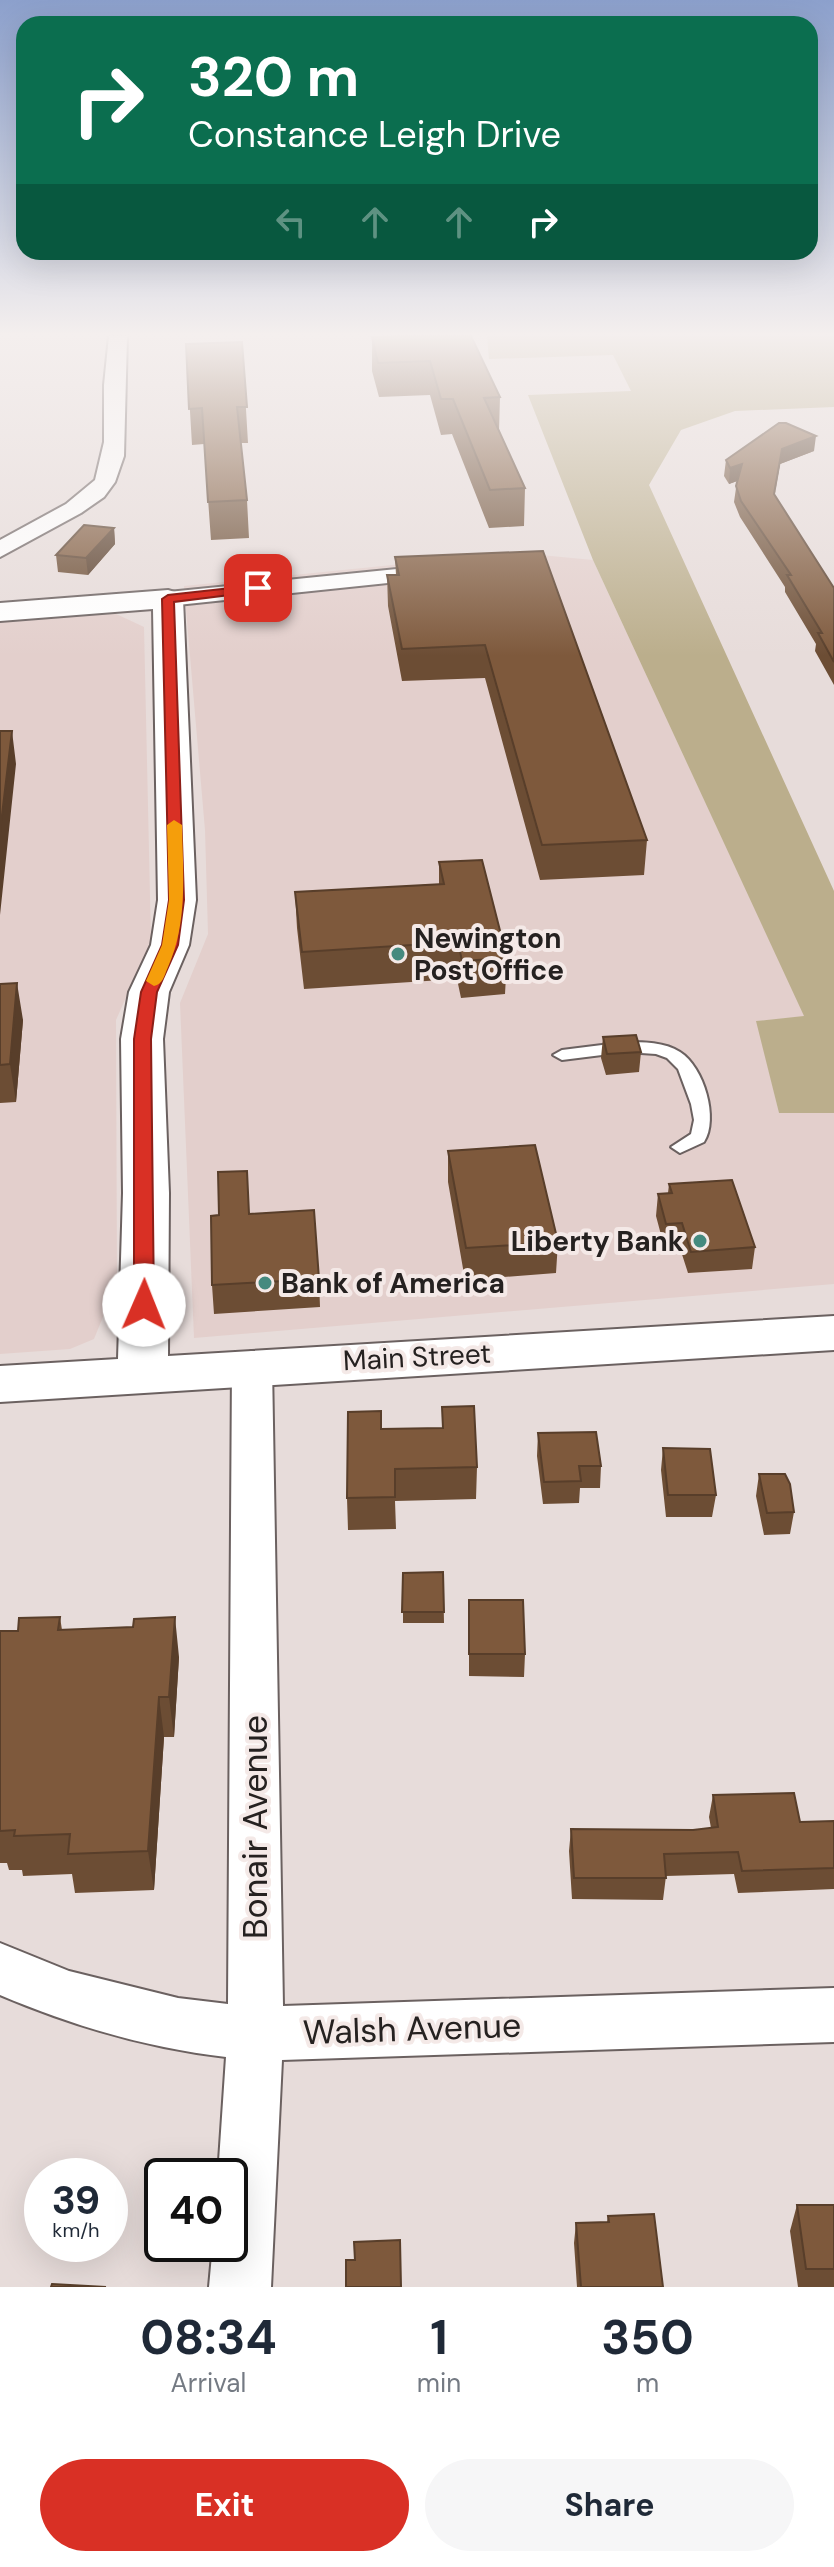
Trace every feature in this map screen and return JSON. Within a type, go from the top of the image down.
[{"type":"street","points":[[0,550],[98,491],[109,476],[114,443]]},
{"type":"street","points":[[0,612],[453,571]]},
{"type":"street","points":[[143,1373],[146,1193],[142,1039],[149,992],[170,945],[177,900],[168,599]]},
{"type":"street","name":"Main Street","points":[[0,1384],[252,1366],[834,1333]]},
{"type":"street","name":"Bonair Avenue","points":[[240,2287],[256,2034],[252,1366]]},
{"type":"street","name":"Walsh Avenue","points":[[0,1969],[68,1997],[178,2025],[256,2034],[834,2015]]},
{"type":"lane","points":[[562,1055],[633,1048],[654,1049],[676,1056],[687,1068],[704,1118],[698,1138],[680,1147]]},
{"type":"shaded area","points":[[547,443],[674,443],[649,485],[834,891],[834,1113],[779,1113],[756,1021],[804,1016],[593,560]]},
{"type":"shaded area","points":[[530,554],[593,560],[805,1017],[757,1021],[779,1113],[834,1113],[834,1284],[194,1338],[180,1003],[208,934],[205,830],[184,586],[481,556]]},
{"type":"shaded area","points":[[112,612],[144,627],[151,941],[116,1020],[117,1282],[94,1339],[70,1349],[0,1354],[0,620]]},
{"type":"building","points":[[204,443],[241,443],[247,500],[208,502]]},
{"type":"building","points":[[471,443],[504,443],[525,488],[490,490]]},
{"type":"building","points":[[751,443],[798,443],[782,449],[774,494],[834,588],[834,662],[818,633],[822,633],[787,575],[791,575],[741,501],[736,486],[742,464],[730,468],[726,460]]},
{"type":"building","points":[[84,525],[114,528],[86,558],[56,555]]},
{"type":"building","points":[[543,551],[647,840],[542,845],[485,645],[402,649],[387,575],[399,575],[395,557]]},
{"type":"building","points":[[0,731],[12,731],[0,832]]},
{"type":"building","points":[[482,860],[507,958],[462,961],[458,942],[302,952],[295,892],[444,884],[439,862]]},
{"type":"building","points":[[17,983],[10,1064],[0,1065],[0,984]]},
{"type":"building","points":[[636,1035],[641,1052],[607,1054],[603,1037]]},
{"type":"building","points":[[535,1145],[558,1242],[466,1248],[448,1151]]},
{"type":"building","points":[[247,1171],[249,1214],[314,1210],[319,1279],[212,1285],[211,1216],[219,1215],[218,1172]]},
{"type":"building","points":[[732,1180],[755,1247],[691,1252],[682,1223],[666,1224],[658,1194],[672,1193],[669,1184]]},
{"type":"building","points":[[474,1406],[477,1467],[395,1469],[395,1497],[347,1498],[348,1412],[381,1411],[381,1429],[443,1428],[442,1407]]},
{"type":"building","points":[[596,1432],[601,1466],[579,1466],[581,1481],[544,1482],[538,1433]]},
{"type":"building","points":[[663,1448],[710,1449],[716,1495],[668,1495]]},
{"type":"building","points":[[759,1474],[785,1474],[790,1484],[794,1512],[767,1513]]},
{"type":"building","points":[[443,1572],[444,1612],[402,1612],[403,1573]]},
{"type":"building","points":[[469,1600],[523,1600],[525,1654],[469,1654]]},
{"type":"building","points":[[60,1617],[58,1630],[133,1627],[134,1619],[175,1617],[169,1697],[159,1697],[148,1851],[68,1854],[70,1834],[14,1836],[15,1830],[0,1831],[0,1631],[18,1631],[19,1618]]},
{"type":"building","points":[[794,1793],[800,1822],[834,1821],[834,1868],[742,1871],[738,1852],[664,1854],[666,1878],[574,1878],[571,1829],[693,1830],[718,1827],[713,1795]]},
{"type":"building","points":[[797,2205],[834,2205],[834,2269],[806,2269]]},
{"type":"building","points":[[654,2214],[663,2287],[581,2287],[576,2223],[609,2222],[608,2216]]},
{"type":"building","points":[[400,2240],[401,2287],[346,2287],[346,2260],[355,2260],[354,2242]]},
{"type":"building","points":[[52,2284],[106,2287],[51,2287]]},
{"type":"slow traffic","points":[[154,981],[170,945],[177,900],[174,825]]},
{"type":"place","name":"Newington Post Office","points":[[398,954]]},
{"type":"place","name":"Liberty Bank","points":[[700,1241]]},
{"type":"place","name":"Bank of America","points":[[265,1283]]},
{"type":"route","points":[[144,1305],[146,1193],[142,1039],[149,992],[170,945],[177,900],[168,599],[258,588]]}]
